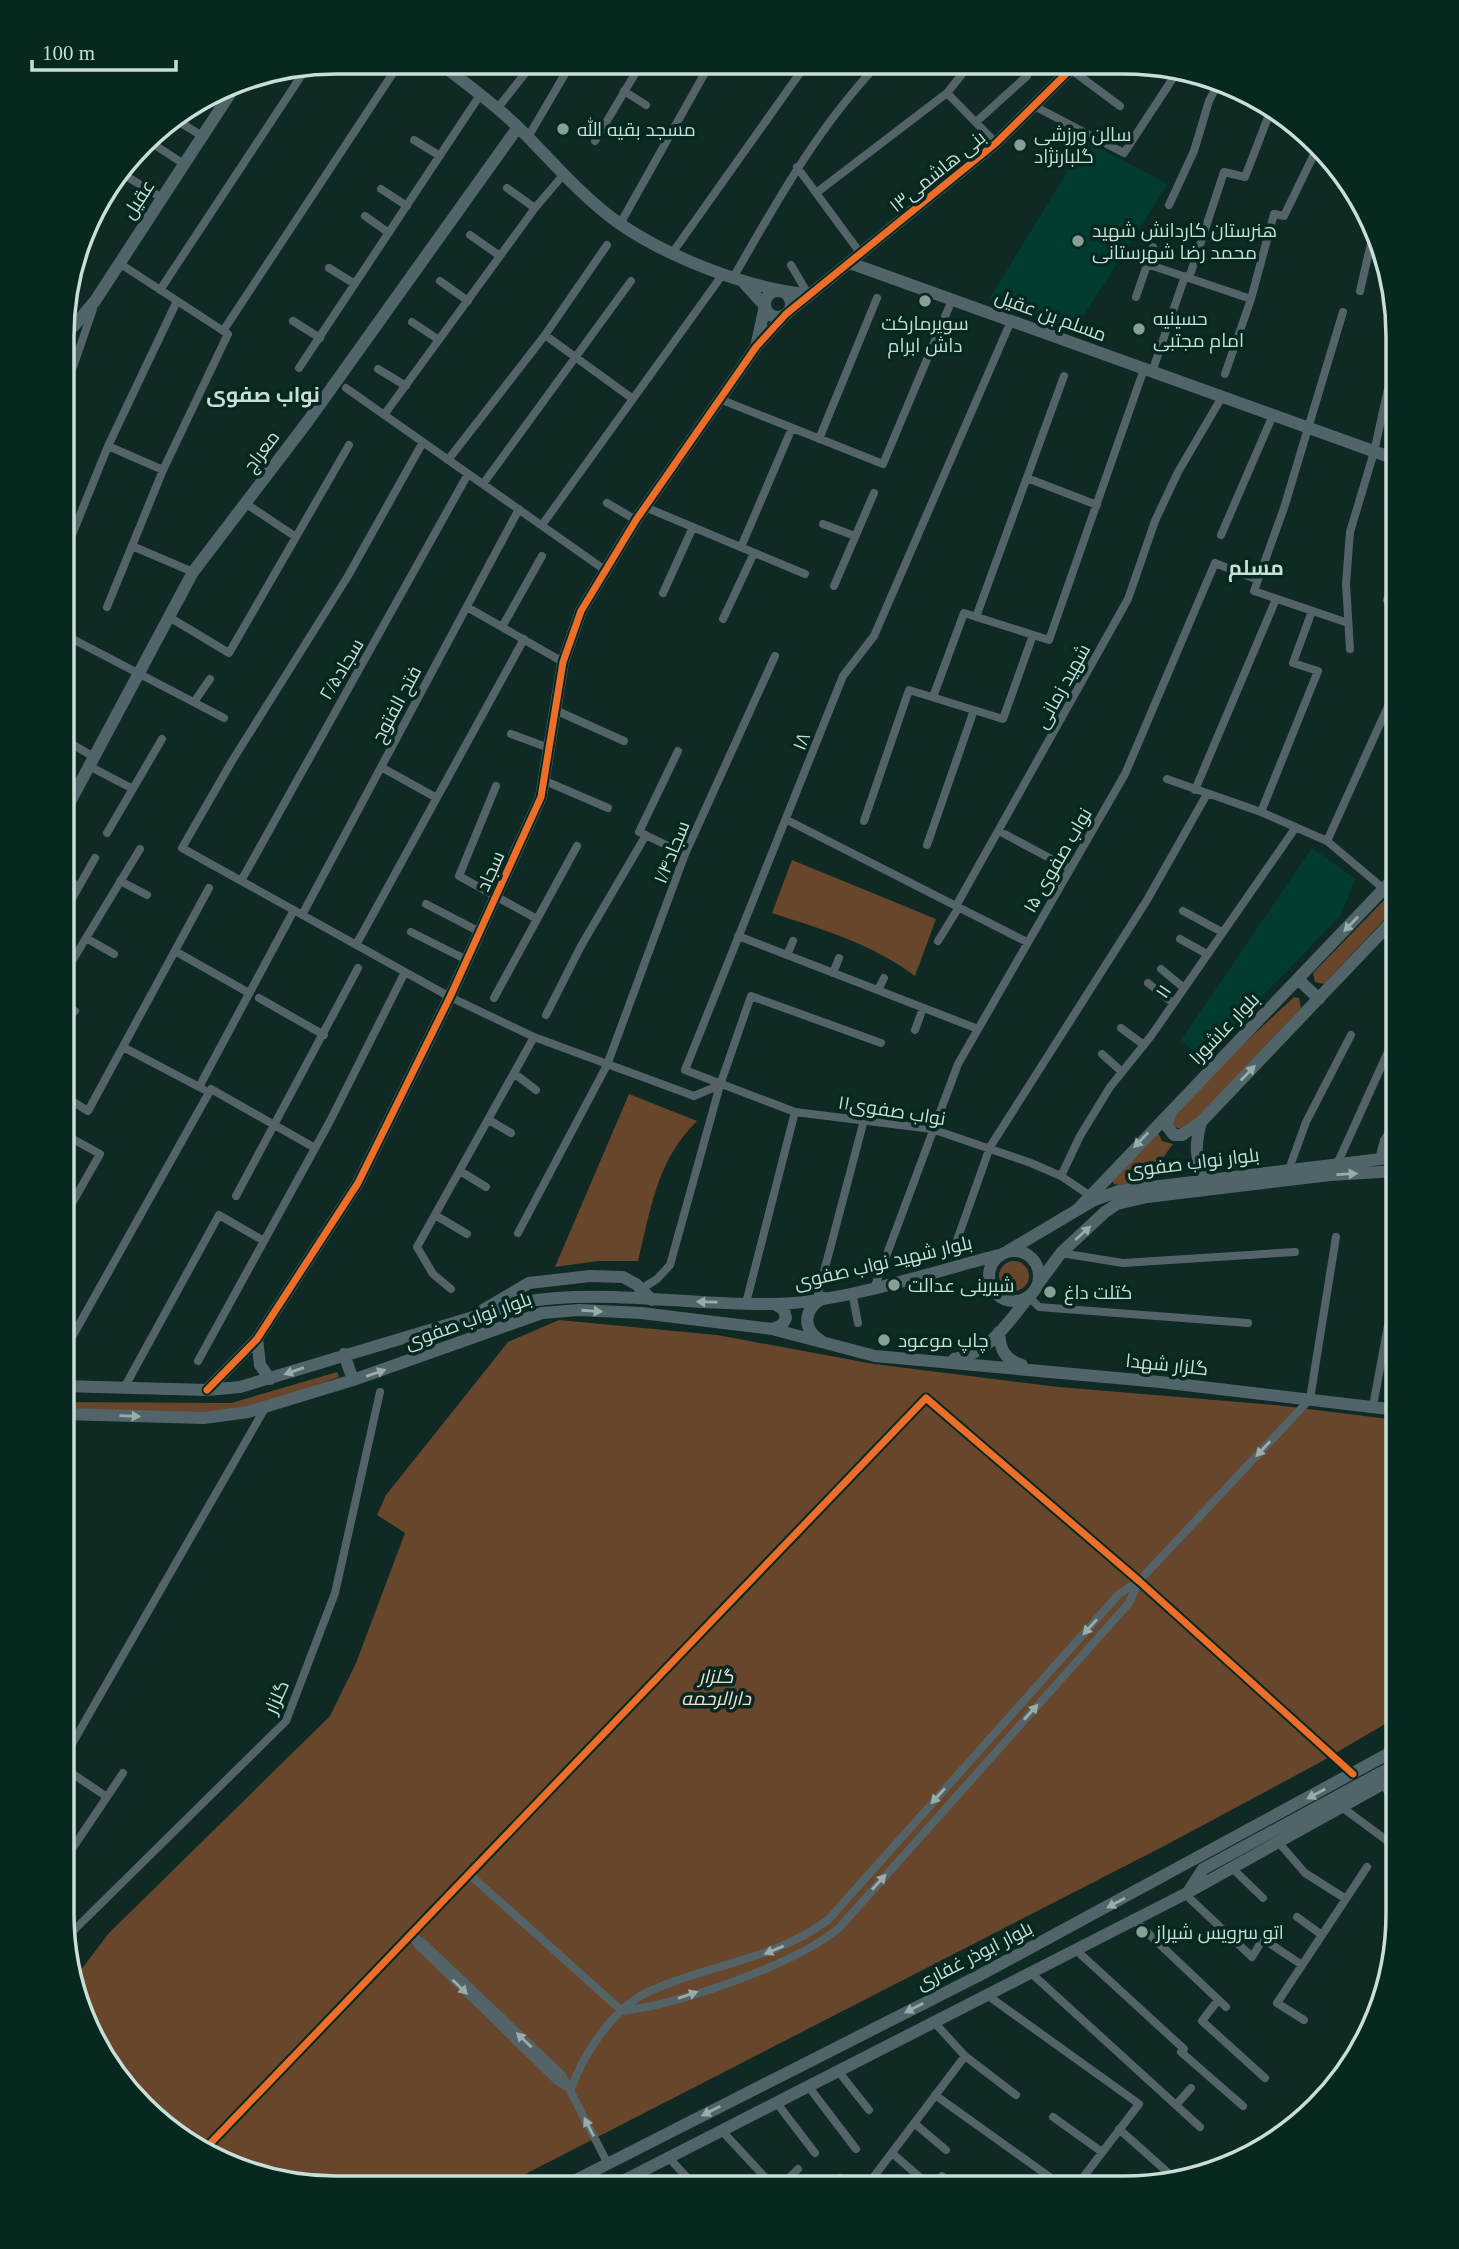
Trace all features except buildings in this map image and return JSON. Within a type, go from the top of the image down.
[{"type":"street","points":[[223,331],[392,74]]},
{"type":"street","points":[[461,74],[620,224],[673,252],[733,278],[786,294],[790,302],[786,314],[772,316],[765,306],[733,278]]},
{"type":"street","points":[[497,109],[525,74]]},
{"type":"street","points":[[528,137],[565,74]]},
{"type":"street","points":[[595,141],[635,74]]},
{"type":"street","points":[[620,224],[705,74]]},
{"type":"street","points":[[673,252],[799,74]]},
{"type":"street","points":[[542,526],[633,399],[733,278],[797,167],[827,123],[869,74]]},
{"type":"street","points":[[816,193],[947,93],[962,74]]},
{"type":"street","name":"بنی هاشمی۱۳","points":[[756,347],[808,294],[850,263],[996,143],[1036,107],[1063,74]]},
{"type":"street","points":[[1081,74],[1120,106]]},
{"type":"street","points":[[976,122],[1027,75]]},
{"type":"street","points":[[160,290],[301,76]]},
{"type":"street","points":[[1036,107],[1124,153],[1173,79]]},
{"type":"street","points":[[1169,205],[1194,151],[1215,90]]},
{"type":"street","points":[[624,91],[646,105]]},
{"type":"street","points":[[947,93],[996,143]]},
{"type":"street","points":[[299,368],[480,95]]},
{"type":"street","name":"عقیل","points":[[74,326],[95,301],[202,136],[221,100]]},
{"type":"street","points":[[933,697],[964,613],[1049,640],[1111,466],[1187,277],[1224,172],[1245,177],[1268,117]]},
{"type":"street","points":[[182,124],[202,136]]},
{"type":"street","name":"معراج","points":[[73,797],[193,572],[308,421],[518,127]]},
{"type":"street","points":[[414,140],[440,156]]},
{"type":"street","points":[[155,145],[184,164]]},
{"type":"street","points":[[1225,374],[1251,299],[1274,214],[1283,216],[1313,155]]},
{"type":"street","points":[[797,167],[861,254]]},
{"type":"street","points":[[384,415],[535,208],[564,174]]},
{"type":"street","points":[[127,177],[162,198]]},
{"type":"street","points":[[508,188],[535,208]]},
{"type":"street","points":[[381,189],[407,206]]},
{"type":"street","points":[[365,216],[389,233]]},
{"type":"street","points":[[471,235],[500,256]]},
{"type":"street","points":[[448,460],[545,335],[607,245]]},
{"type":"street","points":[[1136,297],[1153,247]]},
{"type":"street","points":[[1360,292],[1371,248]]},
{"type":"street","points":[[107,607],[163,470],[228,334],[119,263]]},
{"type":"street","name":"مسلم بن عقیل","points":[[850,263],[1386,456]]},
{"type":"street","points":[[1147,264],[1251,299]]},
{"type":"street","points":[[791,265],[808,294]]},
{"type":"street","points":[[329,268],[355,284]]},
{"type":"street","points":[[440,281],[468,300]]},
{"type":"street","points":[[483,484],[631,281]]},
{"type":"street","points":[[756,347],[769,295],[778,291],[808,294]]},
{"type":"street","points":[[820,439],[877,298]]},
{"type":"street","points":[[722,400],[883,464],[952,300]]},
{"type":"street","points":[[73,366],[95,301]]},
{"type":"street","points":[[73,532],[108,446],[177,301]]},
{"type":"street","points":[[1343,312],[1310,429],[1254,591],[1348,623]]},
{"type":"street","points":[[293,321],[320,338]]},
{"type":"street","name":"۱۸","points":[[685,1070],[843,676],[874,636],[1011,321]]},
{"type":"street","points":[[412,322],[439,340]]},
{"type":"street","points":[[545,335],[633,399]]},
{"type":"street","name":"سجاد","points":[[207,1390],[257,1339],[358,1183],[450,997],[541,797],[563,662],[582,611],[636,520],[722,400],[756,347]]},
{"type":"street","points":[[378,369],[405,386]]},
{"type":"street","points":[[976,617],[1064,376]]},
{"type":"street","points":[[346,388],[605,569]]},
{"type":"street","name":"شهید زمانی","points":[[938,941],[1128,599],[1155,521],[1178,472],[1222,397]]},
{"type":"street","points":[[1350,649],[1346,584],[1350,532],[1374,452],[1386,398]]},
{"type":"street","points":[[1221,535],[1273,415]]},
{"type":"street","points":[[741,547],[793,428]]},
{"type":"street","points":[[423,442],[348,576],[250,732],[182,848],[450,997],[534,1037],[694,1096],[720,1084]]},
{"type":"street","points":[[169,617],[229,653],[349,445]]},
{"type":"street","points":[[108,446],[163,470]]},
{"type":"street","name":"۲/۵سجاد","points":[[241,881],[468,474]]},
{"type":"street","points":[[1027,478],[1097,505]]},
{"type":"street","points":[[834,586],[874,493]]},
{"type":"street","points":[[245,503],[296,537]]},
{"type":"street","points":[[607,503],[636,520]]},
{"type":"street","points":[[645,508],[805,574]]},
{"type":"street","name":"فتح الفتوح","points":[[199,1087],[249,993],[381,767],[519,509]]},
{"type":"street","points":[[824,524],[855,536]]},
{"type":"street","points":[[663,593],[693,527]]},
{"type":"street","points":[[132,546],[193,572]]},
{"type":"street","points":[[723,619],[754,553]]},
{"type":"street","points":[[502,627],[542,556]]},
{"type":"street","name":"نواب صفوی ۱۵","points":[[875,1286],[958,1064],[1125,775],[1214,563],[1258,580]]},
{"type":"street","points":[[1195,790],[1276,599]]},
{"type":"street","points":[[467,607],[563,662]]},
{"type":"street","points":[[1261,812],[1318,671],[1293,663],[1312,611]]},
{"type":"street","points":[[864,821],[909,690],[1003,719],[1033,635]]},
{"type":"street","points":[[356,945],[524,639]]},
{"type":"street","points":[[73,640],[224,718]]},
{"type":"street","name":"۱/۴سجاد","points":[[518,1233],[607,1065],[685,854],[775,656]]},
{"type":"street","points":[[194,702],[210,679]]},
{"type":"street","points":[[555,710],[624,741]]},
{"type":"street","points":[[927,845],[974,710]]},
{"type":"street","points":[[1327,841],[1386,711]]},
{"type":"street","points":[[511,734],[549,748]]},
{"type":"street","points":[[107,833],[162,739]]},
{"type":"street","points":[[73,747],[132,789]]},
{"type":"street","points":[[546,1015],[642,833],[678,751]]},
{"type":"street","points":[[381,767],[435,797]]},
{"type":"street","points":[[1167,779],[1261,812],[1327,841],[1384,889]]},
{"type":"street","points":[[543,780],[608,808]]},
{"type":"street","points":[[496,786],[459,876],[537,919]]},
{"type":"street","points":[[956,1243],[990,1147],[1147,900],[1207,794]]},
{"type":"street","points":[[786,820],[1027,942]]},
{"type":"street","name":"۱۱","points":[[1061,1176],[1080,1136],[1122,1072],[1144,1045],[1296,827]]},
{"type":"street","points":[[999,831],[1070,869]]},
{"type":"street","points":[[642,833],[685,854]]},
{"type":"street","points":[[494,998],[577,846]]},
{"type":"street","points":[[73,959],[140,849]]},
{"type":"street","points":[[73,897],[94,858]]},
{"type":"street","points":[[120,881],[147,895]]},
{"type":"street","points":[[73,883],[79,886]]},
{"type":"street","points":[[73,1102],[88,1111],[209,888]]},
{"type":"street","name":"بلوار عاشورا","points":[[1078,1209],[1384,889]]},
{"type":"street","points":[[426,904],[480,932]]},
{"type":"street","points":[[1183,911],[1222,932]]},
{"type":"street","points":[[1177,1103],[1166,1121],[1170,1132],[1182,1135],[1201,1122],[1386,928]]},
{"type":"street","points":[[411,932],[467,960]]},
{"type":"street","points":[[738,936],[978,1029]]},
{"type":"street","points":[[86,938],[114,954]]},
{"type":"street","points":[[1180,939],[1207,954]]},
{"type":"street","points":[[787,955],[793,941]]},
{"type":"street","points":[[175,951],[249,993]]},
{"type":"street","points":[[833,973],[839,958]]},
{"type":"street","points":[[236,1196],[276,1126],[358,968]]},
{"type":"street","points":[[1161,969],[1184,988]]},
{"type":"street","points":[[198,1361],[315,1148],[405,972]]},
{"type":"street","points":[[878,990],[884,978]]},
{"type":"street","points":[[1298,979],[1319,999]]},
{"type":"street","points":[[1148,983],[1173,1003]]},
{"type":"street","points":[[641,1289],[657,1279],[670,1265],[720,1084],[751,996],[881,1043]]},
{"type":"street","points":[[259,998],[324,1035]]},
{"type":"street","points":[[915,1030],[923,1008]]},
{"type":"street","points":[[1121,1028],[1144,1045]]},
{"type":"street","points":[[1289,1169],[1306,1122],[1351,1035]]},
{"type":"street","points":[[452,1289],[433,1274],[417,1247],[534,1037]]},
{"type":"street","points":[[123,1047],[315,1148]]},
{"type":"street","points":[[1102,1054],[1122,1072]]},
{"type":"street","points":[[1338,1162],[1386,1058]]},
{"type":"street","name":"۱۱نواب صفوی","points":[[685,1070],[795,1112],[932,1129],[990,1147],[1061,1176],[1089,1195]]},
{"type":"street","points":[[515,1074],[536,1090]]},
{"type":"street","points":[[73,1335],[210,1091]]},
{"type":"street","points":[[746,1303],[795,1112]]},
{"type":"street","points":[[489,1120],[511,1133]]},
{"type":"street","points":[[852,1352],[818,1339],[810,1331],[807,1319],[810,1308],[822,1297],[834,1228],[864,1120]]},
{"type":"street","points":[[1201,1122],[1195,1144],[1198,1164],[1207,1180]]},
{"type":"street","points":[[1379,1159],[1386,1137]]},
{"type":"street","points":[[73,1139],[100,1154],[73,1202]]},
{"type":"street","name":"بلوار نواب صفوی","points":[[1004,1253],[1078,1209],[1119,1191],[1386,1158]]},
{"type":"street","points":[[460,1171],[486,1187]]},
{"type":"street","name":"بلوار نواب صفوی","points":[[1038,1284],[1061,1252],[1117,1204],[1147,1197],[1330,1175],[1386,1172]]},
{"type":"street","points":[[124,1388],[219,1215],[264,1241]]},
{"type":"street","points":[[435,1215],[467,1234]]},
{"type":"street","points":[[571,2089],[583,2058],[622,2011],[649,1992],[771,1952],[829,1919],[1119,1594],[1139,1581],[1310,1399],[1336,1237]]},
{"type":"street","points":[[1061,1252],[1123,1263],[1295,1252]]},
{"type":"street","points":[[933,1362],[978,1352],[999,1332],[1029,1297],[1038,1284],[1039,1269],[1030,1256],[1004,1253],[993,1261],[989,1276],[993,1291],[1006,1300],[1029,1297]]},
{"type":"street","name":"بلوار شهید نواب صفوی","points":[[775,1304],[852,1292],[1004,1253]]},
{"type":"street","points":[[476,1315],[504,1295],[529,1283],[590,1276],[623,1277],[652,1300]]},
{"type":"street","points":[[852,1292],[858,1323]]},
{"type":"street","points":[[1029,1297],[1039,1307],[1248,1323]]},
{"type":"street","name":"بلوار نواب صفوی","points":[[73,1386],[207,1390],[240,1387],[476,1315],[547,1298],[775,1304]]},
{"type":"street","points":[[772,1329],[782,1325],[786,1318],[784,1310],[775,1304]]},
{"type":"street","name":"بلوار نواب صفوی","points":[[73,1414],[204,1418],[265,1408],[542,1313],[558,1310],[641,1313],[772,1329],[852,1352],[933,1362]]},
{"type":"street","points":[[999,1332],[1001,1349],[1012,1362],[1071,1373]]},
{"type":"street","points":[[1373,1406],[1386,1336]]},
{"type":"street","points":[[257,1339],[260,1365],[270,1379]]},
{"type":"street","points":[[344,1354],[353,1380]]},
{"type":"street","name":"گلزار شهدا","points":[[933,1362],[1071,1373],[1386,1408]]},
{"type":"street","name":"گلزار","points":[[74,1930],[286,1721],[335,1593],[380,1392]]},
{"type":"street","points":[[211,2143],[926,1398],[1139,1581],[1353,1774]]},
{"type":"street","points":[[73,1744],[265,1408]]},
{"type":"street","points":[[469,1874],[622,2011],[650,2007],[776,1965],[808,1949],[839,1928],[1129,1603],[1139,1581]]},
{"type":"street","name":"بلوار ابوذر غفاری","points":[[585,2176],[982,1974],[1386,1755]]},
{"type":"street","points":[[1187,1892],[1203,1869],[1386,1769]]},
{"type":"street","points":[[73,1773],[107,1797]]},
{"type":"street","points":[[73,1848],[123,1773]]},
{"type":"street","points":[[639,2176],[776,2102],[1187,1892],[1343,1808],[1386,1781]]},
{"type":"street","points":[[1382,1783],[1386,1790]]},
{"type":"street","points":[[1343,1808],[1386,1840]]},
{"type":"street","points":[[1279,1843],[1305,1873],[1346,1899]]},
{"type":"street","points":[[1304,2020],[1277,2003],[1367,1867]]},
{"type":"street","points":[[1232,1868],[1263,1898]]},
{"type":"street","points":[[1187,1892],[1252,1957],[1263,1939],[1302,1965]]},
{"type":"street","points":[[1297,1917],[1322,1935]]},
{"type":"street","points":[[1133,1919],[1226,2007]]},
{"type":"street","points":[[411,1935],[422,1942],[562,2075],[608,2164]]},
{"type":"street","points":[[1076,1950],[1184,2049],[1181,2052],[1242,2106]]},
{"type":"street","points":[[1031,1973],[1200,2127]]},
{"type":"street","points":[[987,1995],[1139,2104],[1085,2176]]},
{"type":"street","points":[[1218,2000],[1202,2021],[1265,2078]]},
{"type":"street","points":[[934,2022],[965,2056],[1016,2095]]},
{"type":"street","points":[[877,2176],[965,2056]]},
{"type":"street","points":[[798,2066],[808,2086],[856,2149]]},
{"type":"street","points":[[838,2071],[869,2110]]},
{"type":"street","points":[[1176,2105],[1191,2088]]},
{"type":"street","points":[[935,2095],[1048,2176]]},
{"type":"street","points":[[776,2102],[815,2153]]},
{"type":"street","points":[[1053,2117],[1102,2152]]},
{"type":"street","points":[[915,2123],[946,2150]]},
{"type":"street","points":[[1119,2129],[1167,2171]]},
{"type":"street","points":[[722,2131],[764,2176]]},
{"type":"street","points":[[892,2153],[918,2176]]},
{"type":"street","points":[[669,2158],[686,2176]]},
{"type":"street","points":[[791,2176],[798,2169]]},
{"type":"shaded area","name":"هنرستان کاردانش شهید محمد رضا شهرستانی","points":[[1086,141],[1168,184],[1073,332],[990,298]]},
{"type":"shaded area","points":[[1312,848],[1355,879],[1341,915],[1202,1059],[1181,1040]]},
{"type":"green space","points":[[792,860],[936,919],[915,976],[864,946],[772,913]]},
{"type":"green space","points":[[1386,898],[1386,918],[1324,984],[1315,982],[1313,973]]},
{"type":"green space","points":[[1294,997],[1299,998],[1301,1008],[1204,1112],[1183,1130],[1173,1126],[1172,1120],[1176,1114],[1236,1051]]},
{"type":"green space","points":[[629,1094],[697,1121],[664,1168],[638,1261],[598,1261],[555,1267]]},
{"type":"green space","points":[[1158,1133],[1162,1141],[1173,1144],[1155,1168],[1133,1184],[1114,1184],[1112,1181]]},
{"type":"green space","points":[[1014,1261],[1025,1265],[1029,1276],[1025,1287],[1014,1291],[1003,1287],[999,1276],[1003,1265]]},
{"type":"green space","name":"گلزار دارالرحمه","points":[[559,1320],[717,1335],[874,1364],[1059,1387],[1276,1405],[1386,1419],[1386,1723],[1317,1764],[1166,1845],[521,2176],[319,2175],[268,2167],[235,2156],[176,2121],[150,2099],[128,2073],[93,2014],[80,1971],[109,1933],[330,1716],[356,1663],[405,1533],[377,1515],[386,1495],[508,1342]]},
{"type":"green space","points":[[337,1372],[339,1377],[272,1401],[216,1414],[73,1410],[73,1402],[231,1403]]},
{"type":"cycle path","points":[[207,1390],[257,1339],[358,1183],[450,997],[541,797],[563,662],[581,611],[636,520],[756,347],[786,314],[996,143],[1066,74]]},
{"type":"cycle path","points":[[211,2143],[926,1398],[1139,1581],[1353,1774]]},
{"type":"place","name":"مسجد بقیه الله","points":[[563,129]]},
{"type":"place","name":"سالن ورزشی گلبارنژاد","points":[[1020,145]]},
{"type":"place","name":"هنرستان کاردانش شهید محمد رضا شهرستانی","points":[[1078,241]]},
{"type":"place","name":"سوپرمارکت داش ابرام","points":[[925,301]]},
{"type":"place","name":"حسینیه امام مجتبی","points":[[1139,329]]},
{"type":"place","name":"شیرینی عدالت","points":[[894,1285]]},
{"type":"place","name":"کتلت داغ","points":[[1050,1292]]},
{"type":"place","name":"چاپ موعود","points":[[884,1340]]},
{"type":"place","name":"اتو سرویس شیراز","points":[[1142,1932]]},
{"type":"district","name":"نواب صفوی","points":[[263,395]]},
{"type":"district","name":"مسلم","points":[[1256,568]]}]
